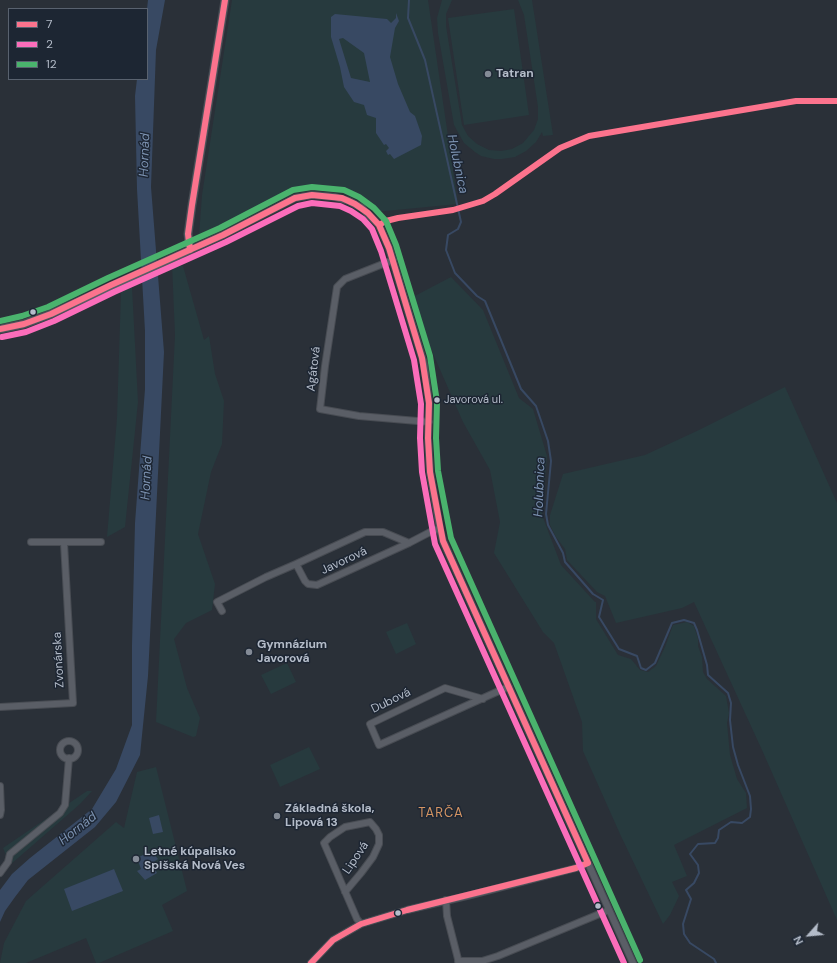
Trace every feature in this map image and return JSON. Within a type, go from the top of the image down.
[{"type":"street","points":[[190,250],[188,234],[192,205],[225,0]]},
{"type":"street","points":[[0,329],[39,319],[223,235],[295,198],[312,195],[335,197],[349,201],[362,208],[379,225],[393,260],[424,364],[428,396],[430,472],[440,529],[446,547],[633,963]]},
{"type":"street","name":"Agátová","points":[[393,260],[345,279],[337,287],[320,409],[359,416],[429,422]]},
{"type":"street","name":"Javorová","points":[[296,564],[308,584],[318,585],[434,530],[440,529]]},
{"type":"street","name":"Javorová","points":[[222,611],[217,602],[266,577],[365,532],[382,532],[409,543]]},
{"type":"street","points":[[32,542],[101,542]]},
{"type":"street","name":"Zvonárska","points":[[0,707],[73,703],[64,543]]},
{"type":"street","name":"Dubová","points":[[483,699],[445,688],[370,724],[380,745],[483,699],[509,687]]},
{"type":"street","points":[[0,873],[8,862],[10,854],[60,812],[65,805],[69,758]]},
{"type":"street","points":[[0,786],[0,815]]},
{"type":"street","name":"Lipová","points":[[345,892],[362,874],[379,844],[379,835],[370,822],[345,827],[324,843],[345,892],[357,920],[361,924]]},
{"type":"street","points":[[311,963],[333,940],[361,924],[446,900],[576,868],[588,863]]},
{"type":"street","points":[[446,900],[447,916],[458,962],[482,961],[498,956],[609,910]]},
{"type":"green space","points":[[232,0],[428,0],[458,204],[375,212],[345,190],[307,187],[199,236],[202,195]]},
{"type":"green space","points":[[442,0],[452,0],[446,14],[446,26],[462,125],[468,136],[477,144],[489,150],[501,151],[512,149],[523,143],[534,130],[538,119],[538,107],[524,15],[518,0],[532,0],[553,135],[543,136],[542,132],[536,142],[526,151],[515,157],[502,159],[481,156],[464,143],[454,125],[438,33],[437,18]]},
{"type":"green space","points":[[514,9],[529,115],[464,125],[448,18]]},
{"type":"green space","points":[[172,264],[183,266],[204,340],[209,336],[215,374],[224,401],[222,444],[211,472],[198,534],[215,584],[212,610],[186,623],[174,639],[187,688],[200,718],[196,736],[193,737],[156,722],[175,335]]},
{"type":"green space","points":[[451,277],[483,310],[519,398],[533,409],[547,456],[542,515],[561,565],[596,602],[596,619],[618,655],[631,659],[640,670],[648,672],[656,666],[673,625],[687,622],[694,626],[702,657],[703,672],[707,679],[726,696],[729,713],[727,723],[730,755],[737,779],[746,793],[747,808],[674,845],[687,876],[672,882],[679,896],[670,915],[663,924],[620,834],[583,751],[582,722],[554,643],[543,632],[494,553],[500,522],[490,470],[463,422],[409,299]]},
{"type":"green space","points":[[132,287],[138,402],[125,527],[107,537],[117,418],[121,292]]},
{"type":"green space","points":[[785,387],[837,503],[837,920],[762,750],[694,602],[682,608],[616,623],[605,596],[597,592],[567,560],[565,549],[556,537],[550,525],[550,515],[563,474],[645,455]]},
{"type":"green space","points":[[407,623],[416,644],[396,654],[386,632]]},
{"type":"green space","points":[[287,663],[296,682],[271,694],[261,675]]},
{"type":"green space","points":[[309,747],[320,769],[280,787],[270,765]]},
{"type":"green space","name":"Letné kúpalisko Spišská Nová Ves","points":[[156,767],[187,891],[162,905],[173,931],[99,963],[96,963],[86,938],[26,963],[0,963],[4,943],[26,901],[116,822],[124,828],[137,772]]},
{"type":"green space","points":[[87,791],[92,791],[80,804],[10,865],[3,848]]},
{"type":"water","name":"Hornád","points":[[148,0],[165,0],[156,50],[151,187],[164,352],[148,676],[140,755],[116,802],[95,827],[28,880],[5,911],[0,922],[0,890],[12,874],[30,858],[92,809],[116,769],[132,725],[135,523],[145,389],[145,331],[137,189],[135,96],[137,80],[148,80]]},
{"type":"water","points":[[396,13],[399,21],[395,28],[390,57],[398,84],[410,112],[415,116],[422,136],[421,145],[394,159],[390,154],[388,155],[386,151],[389,148],[386,144],[384,145],[376,133],[376,118],[367,115],[364,105],[354,102],[344,87],[331,37],[331,17],[335,14],[387,19],[391,23],[396,18]],"holes":[[[343,38],[364,53],[370,82],[351,78],[339,39]]]},
{"type":"water","points":[[159,815],[163,832],[153,834],[149,818]]},
{"type":"water","points":[[151,851],[158,859],[152,863],[157,873],[145,880],[137,871],[141,869],[137,858]]},
{"type":"water","points":[[114,869],[123,891],[72,911],[64,889]]},
{"type":"waterway","name":"Holubnica","points":[[409,0],[408,18],[425,60],[461,222],[458,229],[448,235],[446,250],[455,273],[477,296],[485,301],[521,389],[536,406],[548,441],[551,461],[546,514],[548,525],[563,553],[565,562],[593,594],[603,600],[599,617],[619,649],[637,656],[641,668],[646,670],[655,663],[672,623],[684,620],[694,623],[707,665],[708,675],[728,693],[731,703],[730,720],[733,747],[750,796],[750,817],[742,823],[731,822],[719,830],[718,838],[715,843],[698,844],[690,854],[698,865],[699,873],[694,883],[686,890],[691,899],[683,924],[684,934],[690,943],[714,959],[716,963]]},
{"type":"transit line","name":"7","points":[[190,250],[188,234],[192,205],[225,0]]},
{"type":"transit line","name":"7","points":[[379,225],[386,221],[398,218],[453,210],[483,201],[560,148],[589,136],[796,101],[837,101]]},
{"type":"transit line","name":"12","points":[[0,321],[22,316],[48,307],[108,278],[220,228],[293,190],[312,187],[344,190],[359,197],[374,208],[386,221],[396,245],[430,356],[437,402],[436,438],[438,471],[451,538],[640,960]]},
{"type":"transit line","name":"7","points":[[0,329],[24,324],[51,314],[111,285],[223,235],[295,198],[312,195],[342,198],[355,204],[368,213],[379,225],[389,248],[422,358],[429,403],[428,438],[430,472],[443,541],[588,863]]},
{"type":"transit line","name":"2","points":[[2,337],[26,332],[54,321],[114,292],[226,242],[298,206],[312,203],[340,206],[363,219],[372,229],[381,251],[414,360],[421,404],[420,438],[422,472],[435,544],[624,963]]},
{"type":"transit line","name":"7","points":[[311,963],[333,940],[361,924],[407,910],[576,868],[588,863]]},
{"type":"place","name":"Tatran","points":[[488,74]]},
{"type":"place","name":"Javorová ul.","points":[[437,400]]},
{"type":"place","name":"Gymnázium Javorová","points":[[249,652]]},
{"type":"place","name":"Základná škola, Lipová 13","points":[[277,816]]},
{"type":"place","name":"Letné kúpalisko Spišská Nová Ves","points":[[136,859]]},
{"type":"district","name":"TARČA","points":[[441,814]]}]
